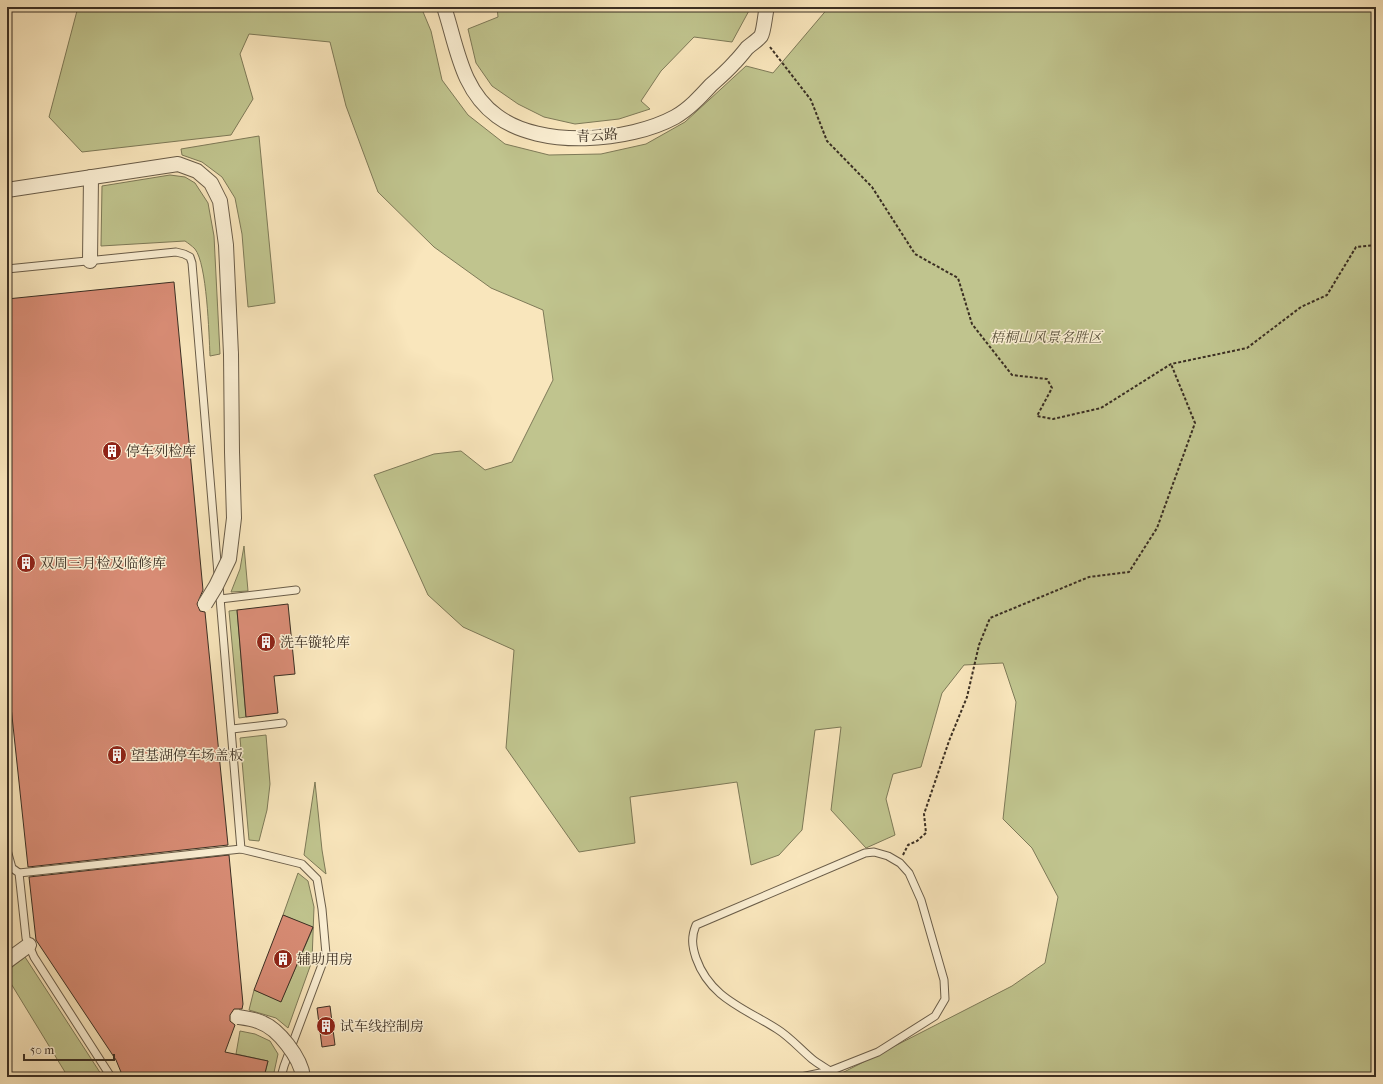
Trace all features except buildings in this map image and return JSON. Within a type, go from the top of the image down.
[{"type":"street","name":"青云路","points":[[444,7],[458,59],[467,80],[480,100],[497,116],[517,127],[536,133],[557,137],[582,138],[608,136],[635,132],[657,125],[690,106],[735,62],[747,48],[761,36]]},
{"type":"street","points":[[761,36],[767,7]]},
{"type":"street","points":[[7,190],[178,164],[197,171],[211,183],[220,200],[224,227],[231,354],[234,518],[229,559],[216,586],[205,604]]},
{"type":"street","points":[[90,261],[91,177]]},
{"type":"street","points":[[7,961],[29,945]]},
{"type":"street","points":[[238,1017],[260,1022],[271,1028],[293,1053],[302,1070],[303,1077]]},
{"type":"lane","points":[[7,269],[176,252],[190,257],[232,729],[241,849]]},
{"type":"lane","points":[[220,599],[296,590]]},
{"type":"lane","points":[[232,729],[283,723]]},
{"type":"lane","points":[[7,850],[12,868],[19,873],[241,849],[302,864],[317,879],[322,909],[326,954],[281,1077]]},
{"type":"lane","points":[[801,1077],[830,1071],[878,1052],[935,1016],[945,999],[944,980],[921,900],[909,873],[900,863],[878,852],[865,853],[696,925],[692,934],[693,950],[700,970],[708,982],[720,994],[740,1008],[778,1029],[812,1059],[830,1071]]},
{"type":"lane","points":[[19,873],[26,938],[34,957],[111,1077]]},
{"type":"path","points":[[761,36],[811,100],[827,141],[872,187],[915,254],[958,278],[972,324],[1012,376],[1047,380],[1052,388],[1037,416],[1052,419],[1101,408],[1171,364],[1247,348],[1301,307],[1327,295],[1356,247],[1376,245]]},
{"type":"path","points":[[900,863],[908,845],[917,841],[926,833],[924,814],[949,741],[967,697],[979,645],[990,618],[1089,577],[1129,572],[1157,528],[1195,423],[1171,364]]},
{"type":"green space","name":"梧桐山风景名胜区","points":[[78,7],[421,7],[431,31],[442,80],[468,115],[505,144],[549,155],[601,154],[646,144],[685,122],[746,66],[773,73],[829,7],[1376,7],[1376,1077],[796,1077],[797,1075],[842,1073],[1012,986],[1045,963],[1058,897],[1032,848],[1003,819],[1016,702],[1003,663],[964,665],[942,693],[921,767],[893,774],[886,799],[895,835],[866,848],[831,810],[841,727],[815,730],[802,830],[779,855],[751,865],[737,782],[630,797],[635,843],[579,852],[506,748],[514,650],[463,627],[428,595],[374,475],[434,454],[461,451],[485,470],[512,462],[553,380],[543,310],[491,288],[434,247],[378,192],[346,106],[330,42],[249,34],[240,54],[253,99],[231,135],[82,152],[49,117]]},
{"type":"green space","points":[[497,7],[751,7],[732,42],[694,37],[661,71],[641,101],[650,109],[619,119],[575,124],[544,117],[518,104],[492,86],[476,63],[468,29],[498,17]]},
{"type":"green space","points":[[259,136],[275,303],[248,307],[242,234],[235,198],[222,177],[202,162],[182,155],[181,149]]},
{"type":"green space","points":[[170,175],[185,177],[195,183],[208,203],[214,236],[220,354],[210,356],[205,284],[199,257],[194,248],[185,241],[101,246],[102,186]]},
{"type":"green space","points":[[244,546],[248,591],[231,592],[240,569]]},
{"type":"green space","points":[[237,610],[246,717],[239,718],[229,611]]},
{"type":"green space","points":[[266,735],[270,784],[267,810],[259,841],[249,840],[240,738]]},
{"type":"green space","points":[[315,782],[322,850],[326,874],[304,855]]},
{"type":"green space","points":[[298,873],[308,881],[314,907],[312,961],[288,1028],[276,1018],[249,1010],[254,990],[281,1001],[313,928],[283,915]]},
{"type":"green space","points":[[25,957],[103,1077],[68,1077],[7,977],[7,971]]},
{"type":"green space","points":[[240,1031],[255,1034],[270,1041],[278,1054],[273,1077],[264,1077],[268,1061],[236,1054]]},
{"type":"place","name":"停车列检库","points":[[112,451]]},
{"type":"place","name":"双周三月检及临修库","points":[[26,563]]},
{"type":"place","name":"洗车镟轮库","points":[[266,642]]},
{"type":"place","name":"望基湖停车场盖板","points":[[117,755]]},
{"type":"place","name":"辅助用房","points":[[283,959]]},
{"type":"place","name":"试车线控制房","points":[[326,1026]]}]
